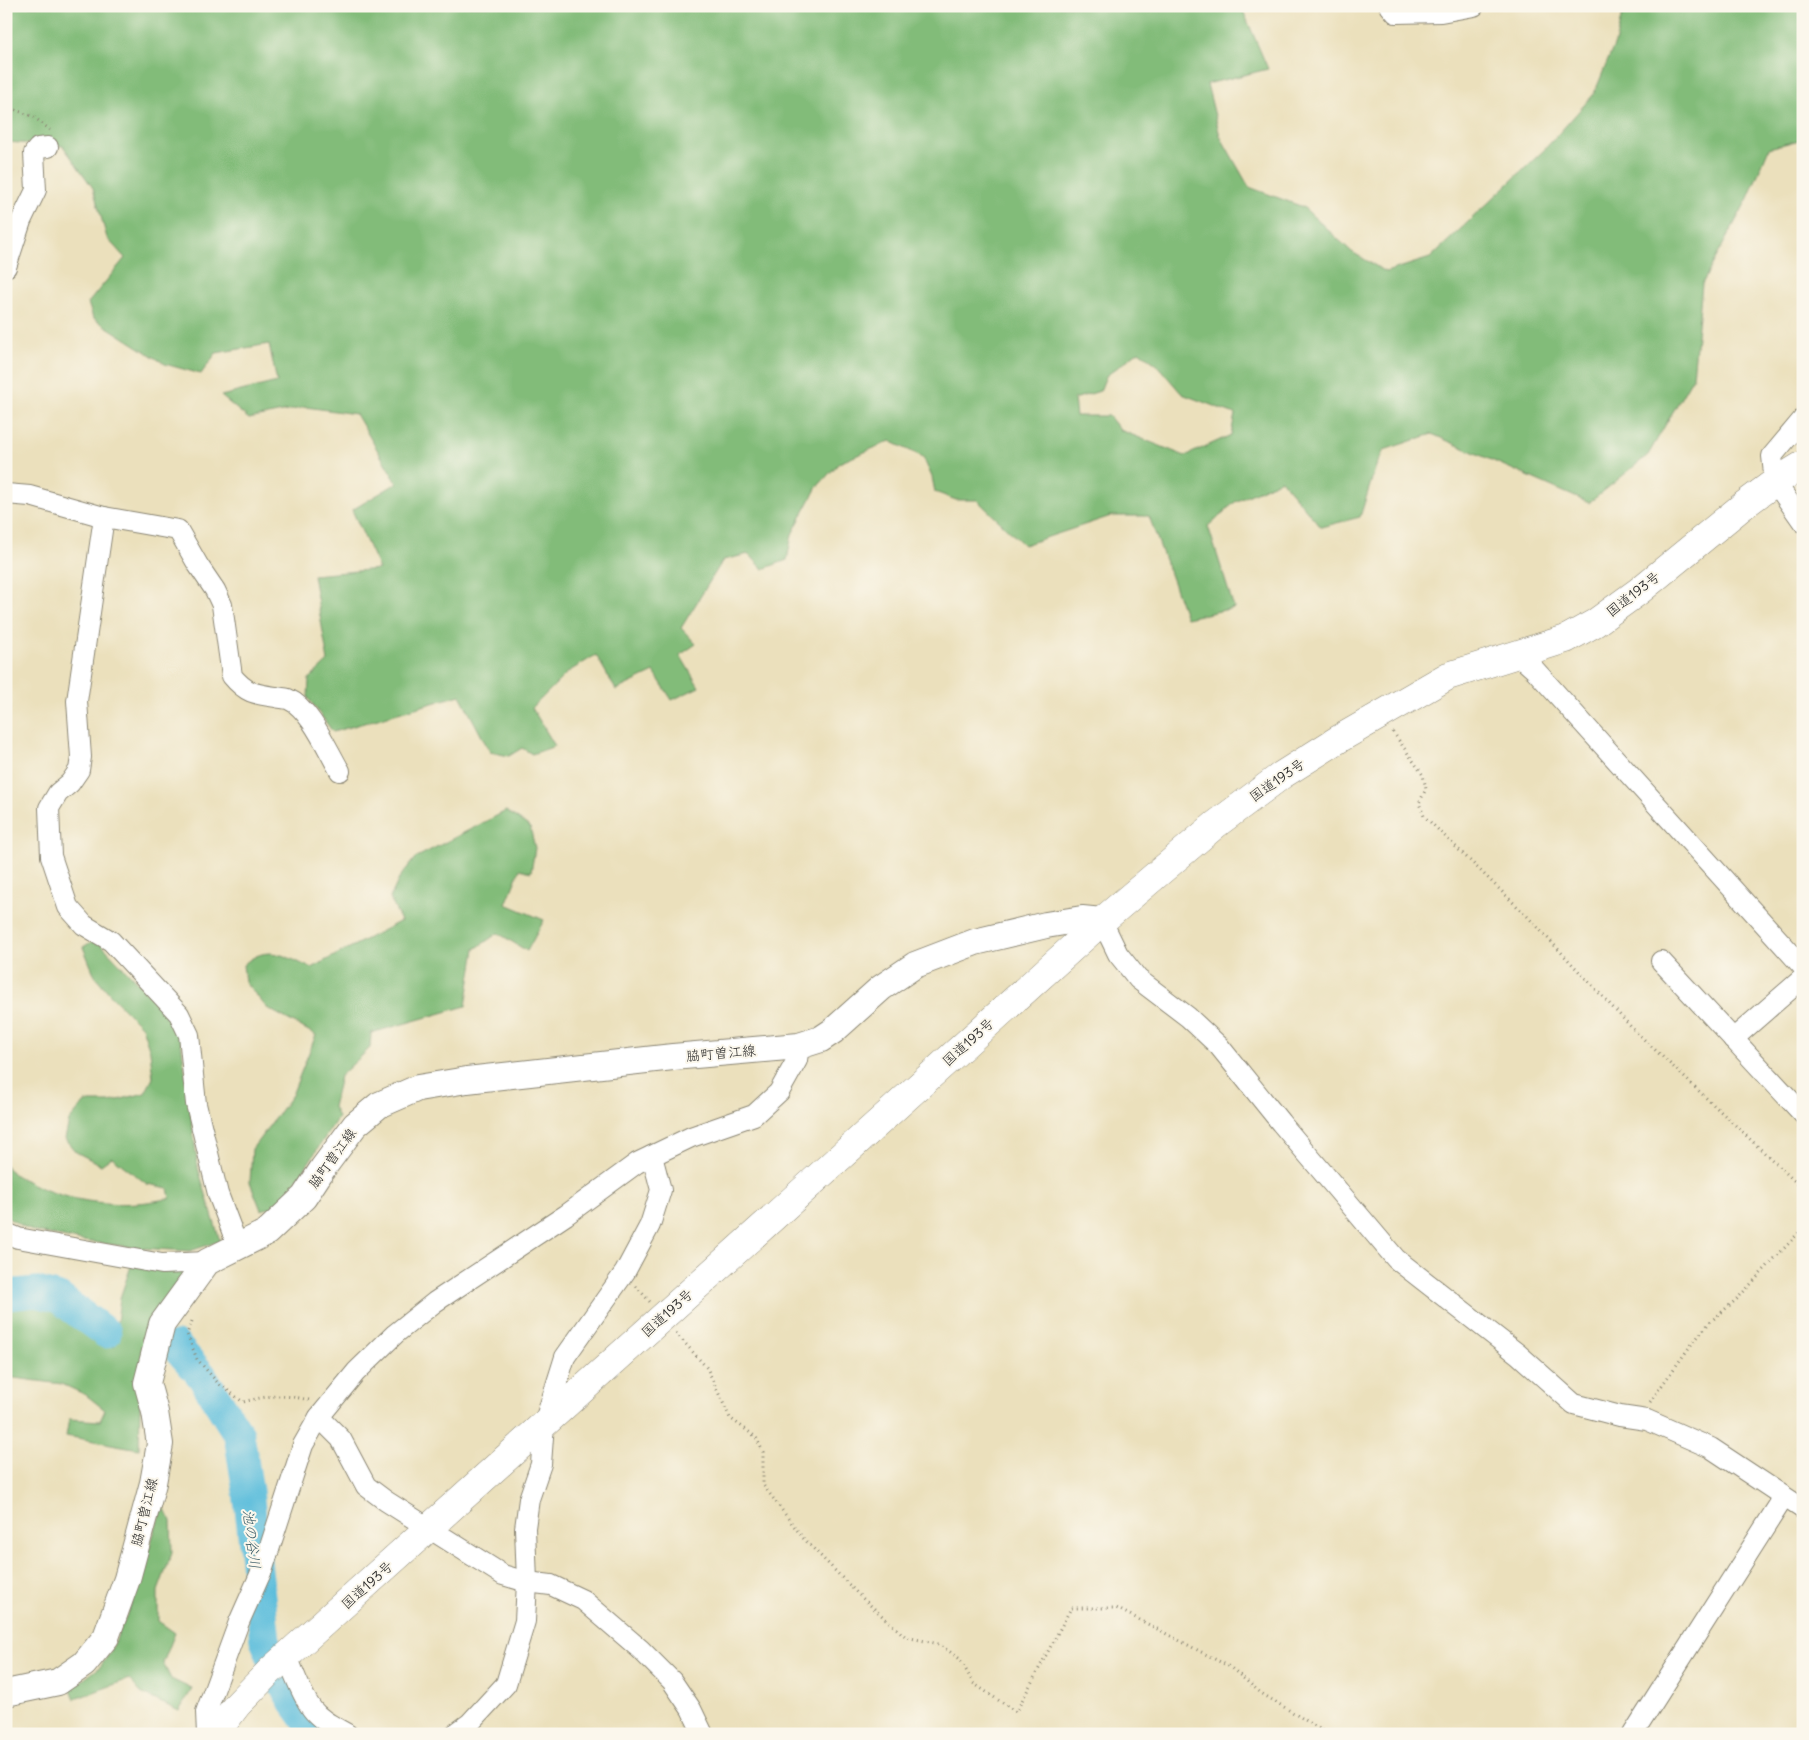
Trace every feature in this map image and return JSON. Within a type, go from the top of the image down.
[{"type":"highway","name":"国道193号","points":[[215,1734],[237,1705],[280,1663],[1102,921],[1215,825],[1282,776],[1448,676],[1566,639],[1595,623],[1639,591],[1744,505],[1775,482],[1803,465]]},
{"type":"main road","name":"脇町曽江線","points":[[6,1693],[58,1682],[84,1664],[106,1637],[127,1579],[153,1483],[160,1444],[155,1412],[147,1383],[162,1324],[207,1262],[266,1232],[304,1197],[355,1125],[379,1105],[418,1088],[466,1080],[673,1057],[799,1046],[822,1039],[881,988],[915,965],[975,942],[1046,925],[1082,919],[1102,921]]},
{"type":"street","points":[[1390,6],[1396,13],[1441,12],[1474,6]]},
{"type":"street","points":[[6,266],[21,221],[36,190],[34,153],[38,148],[48,147]]},
{"type":"street","points":[[1803,418],[1772,456],[1775,482],[1803,522]]},
{"type":"street","points":[[6,494],[30,496],[104,517],[178,530],[198,565],[216,590],[222,604],[232,676],[251,693],[287,699],[297,705],[310,719],[340,771]]},
{"type":"street","points":[[104,517],[76,701],[81,757],[78,770],[70,783],[58,793],[49,808],[51,856],[68,907],[84,926],[111,941],[179,1014],[189,1035],[196,1104],[218,1194],[238,1247]]},
{"type":"street","points":[[1517,654],[1542,678],[1803,967]]},
{"type":"street","points":[[1102,921],[1118,954],[1138,978],[1188,1017],[1219,1046],[1281,1123],[1396,1259],[1518,1354],[1574,1404],[1620,1416],[1647,1420],[1711,1448],[1803,1510]]},
{"type":"street","points":[[1661,961],[1803,1114]]},
{"type":"street","points":[[1733,1039],[1803,978]]},
{"type":"street","points":[[207,1734],[206,1712],[250,1593],[263,1568],[303,1445],[324,1411],[356,1372],[395,1334],[434,1302],[566,1215],[637,1163],[691,1137],[754,1115],[780,1092],[797,1060],[799,1046]]},
{"type":"street","points":[[455,1734],[470,1723],[506,1684],[525,1620],[527,1582],[524,1528],[530,1499],[541,1464],[544,1424],[565,1357],[625,1272],[650,1225],[661,1190],[652,1156]]},
{"type":"street","points":[[6,1233],[18,1238],[162,1264],[207,1262]]},
{"type":"street","points":[[324,1411],[366,1486],[429,1529],[503,1575],[527,1582],[551,1585],[583,1600],[633,1643],[672,1681],[691,1709],[703,1734]]},
{"type":"street","points":[[1633,1734],[1784,1497]]},
{"type":"street","points":[[280,1663],[296,1678],[312,1710],[329,1725],[347,1734]]},
{"type":"path","points":[[6,106],[34,117],[50,130],[51,139],[48,147]]},
{"type":"path","points":[[1382,715],[1423,775],[1426,789],[1419,803],[1424,816],[1527,916],[1634,1030],[1803,1188]]},
{"type":"path","points":[[1647,1420],[1647,1406],[1691,1344],[1710,1322],[1737,1299],[1803,1228]]},
{"type":"path","points":[[625,1272],[707,1368],[730,1418],[756,1437],[763,1452],[763,1485],[803,1538],[860,1596],[906,1637],[939,1644],[960,1659],[973,1683],[1016,1712],[1071,1608],[1116,1608],[1230,1667],[1261,1694],[1328,1734]]},
{"type":"path","points":[[193,1318],[187,1334],[197,1359],[218,1383],[243,1402],[262,1396],[288,1395],[324,1411]]},
{"type":"green space","points":[[6,6],[1241,6],[1268,69],[1207,84],[1220,136],[1249,187],[1303,207],[1352,252],[1386,272],[1430,258],[1544,150],[1594,94],[1615,43],[1624,6],[1803,6],[1803,139],[1769,148],[1748,198],[1702,284],[1693,377],[1648,455],[1589,503],[1432,434],[1384,450],[1376,466],[1360,517],[1321,527],[1281,480],[1235,502],[1208,526],[1234,608],[1186,618],[1149,516],[1111,516],[1024,545],[977,500],[956,500],[935,492],[932,477],[923,457],[890,441],[839,463],[817,487],[792,534],[787,560],[763,569],[749,554],[723,560],[681,628],[696,644],[680,655],[699,687],[672,700],[654,672],[616,690],[596,655],[568,672],[532,708],[555,746],[532,754],[522,748],[509,756],[490,752],[460,695],[333,732],[308,698],[309,679],[328,661],[313,575],[379,569],[352,510],[397,483],[356,414],[306,407],[249,419],[221,396],[277,382],[269,344],[216,353],[201,374],[165,364],[93,318],[88,303],[125,258],[107,238],[93,188],[63,146],[6,142]],"holes":[[[1139,351],[1156,364],[1182,394],[1235,414],[1231,435],[1185,456],[1120,430],[1109,416],[1076,416],[1074,399],[1100,391],[1106,376]]]},
{"type":"green space","points":[[506,811],[530,827],[535,848],[531,872],[520,869],[506,904],[544,920],[527,951],[498,933],[475,949],[466,1006],[371,1033],[370,1048],[340,1076],[333,1107],[338,1117],[302,1173],[277,1206],[261,1210],[250,1182],[252,1149],[292,1095],[316,1035],[267,1008],[245,982],[243,965],[260,954],[268,953],[284,956],[311,968],[401,921],[390,898],[400,877],[415,858]]},
{"type":"green space","points":[[96,939],[179,1026],[198,1168],[220,1241],[190,1251],[139,1248],[83,1241],[32,1231],[6,1217],[6,1165],[15,1175],[43,1189],[78,1199],[116,1204],[170,1198],[168,1188],[147,1184],[112,1157],[101,1165],[76,1152],[65,1139],[69,1121],[85,1102],[110,1102],[145,1093],[153,1078],[150,1051],[142,1027],[115,1000],[95,976],[83,947]]},
{"type":"green space","points":[[131,1266],[186,1270],[141,1368],[139,1449],[66,1436],[69,1419],[100,1421],[105,1410],[86,1395],[62,1384],[6,1377],[6,1301],[35,1299],[58,1306],[92,1334],[114,1347],[120,1298]]},
{"type":"green space","points":[[163,1505],[171,1521],[172,1553],[158,1591],[158,1621],[175,1633],[163,1663],[171,1679],[192,1689],[179,1711],[141,1693],[129,1679],[75,1699],[71,1689],[100,1667],[111,1651],[131,1605]]},
{"type":"waterway","name":"池の谷川","points":[[6,1295],[37,1292],[59,1298],[106,1333]]},
{"type":"waterway","name":"池の谷川","points":[[176,1346],[202,1376],[239,1435],[248,1491],[265,1640],[283,1684],[294,1702],[309,1723],[324,1734]]}]
